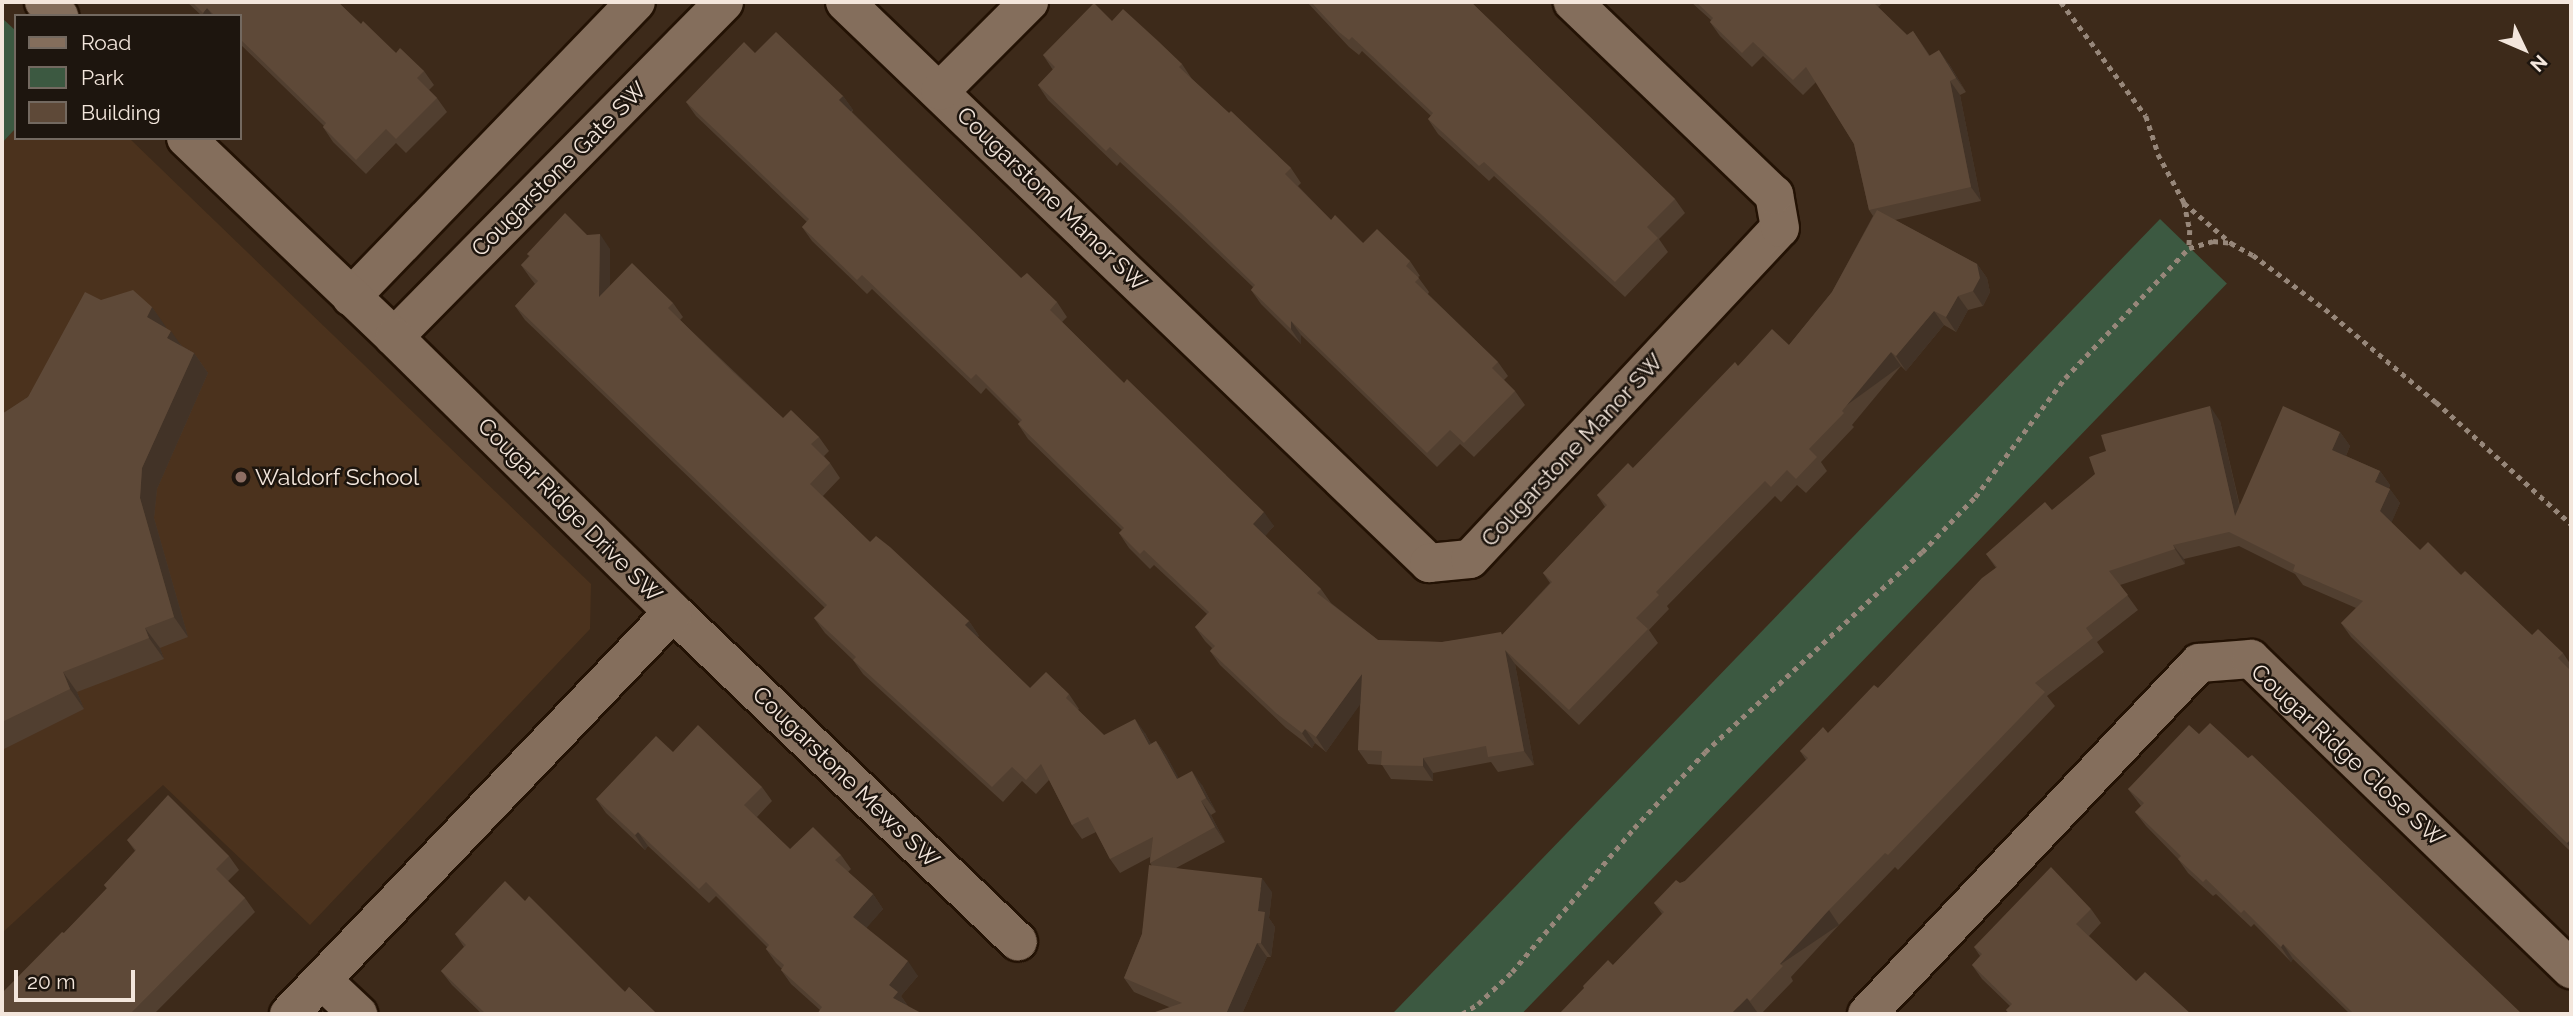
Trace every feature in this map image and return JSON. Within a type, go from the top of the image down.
[{"type":"street","points":[[44,2],[57,14]]},
{"type":"street","points":[[351,297],[636,2]]},
{"type":"street","name":"Cougarstone Gate SW","points":[[394,337],[724,2]]},
{"type":"street","name":"Cougarstone Manor SW","points":[[845,2],[1429,563],[1469,559],[1780,228],[1774,195],[1573,2]]},
{"type":"street","name":"Cougarstone Manor SW","points":[[940,91],[1029,2]]},
{"type":"street","name":"Cougar Ridge Drive SW","points":[[188,140],[394,337],[673,612],[289,1014]]},
{"type":"street","name":"Cougarstone Mews SW","points":[[673,612],[1018,942]]},
{"type":"street","name":"Cougar Ridge Close SW","points":[[1884,1008],[2200,663],[2251,659],[2571,968]]},
{"type":"street","points":[[322,980],[358,1014]]},
{"type":"path","points":[[2061,2],[2146,116],[2158,154],[2184,202],[2190,230],[2189,247]]},
{"type":"path","points":[[2184,202],[2231,243],[2253,255],[2325,309],[2436,402],[2571,524]]},
{"type":"path","points":[[1462,1014],[1478,1004],[1512,972],[1634,828],[1705,752],[1922,552],[1957,515],[2065,378],[2189,247],[2213,241],[2231,243]]},
{"type":"shaded area","name":"Waldorf School","points":[[14,130],[14,140],[131,140],[591,584],[590,629],[310,925],[163,785],[2,933],[2,143]]},
{"type":"green space","points":[[2,18],[14,29],[14,130],[2,143]]},
{"type":"green space","points":[[2160,219],[2227,284],[1522,1014],[1392,1014]]},
{"type":"building","points":[[192,2],[338,2],[361,24],[363,21],[396,53],[400,48],[424,71],[417,78],[437,98],[396,139],[386,129],[356,160],[323,127],[326,123],[242,41],[242,14],[213,14],[207,8],[203,13]]},
{"type":"building","points":[[1311,2],[1471,2],[1675,199],[1647,227],[1658,238],[1615,282],[1484,162],[1479,166],[1428,119],[1433,113],[1352,37],[1349,40],[1339,32]]},
{"type":"building","points":[[1696,2],[1873,2],[1907,35],[1913,31],[1929,56],[1939,50],[1956,78],[1950,81],[1971,187],[1869,210],[1854,144],[1806,67],[1793,80],[1753,42],[1742,53],[1710,22],[1713,18]]},
{"type":"building","points":[[1094,3],[1112,21],[1123,9],[1158,41],[1182,64],[1179,67],[1229,113],[1231,111],[1291,168],[1285,174],[1331,220],[1335,215],[1363,243],[1377,229],[1410,261],[1406,266],[1419,278],[1415,282],[1498,362],[1492,368],[1515,391],[1464,443],[1450,430],[1427,453],[1291,321],[1291,329],[1251,290],[1255,285],[1181,213],[1110,147],[1106,151],[1038,85],[1055,67],[1043,55]]},
{"type":"building","points":[[776,32],[843,96],[839,100],[1021,278],[1027,273],[1057,302],[1050,310],[1124,383],[1127,379],[1264,512],[1253,524],[1321,589],[1317,593],[1378,640],[1442,642],[1501,632],[1502,635],[1552,582],[1543,573],[1607,505],[1597,495],[1628,463],[1633,468],[1735,362],[1738,366],[1772,329],[1789,345],[1832,292],[1877,210],[1977,264],[1980,278],[1973,291],[1958,296],[1946,317],[1934,311],[1896,356],[1891,352],[1842,411],[1844,413],[1809,449],[1817,457],[1796,479],[1787,470],[1771,487],[1765,481],[1656,592],[1659,595],[1636,618],[1648,629],[1569,710],[1505,650],[1524,751],[1488,757],[1486,746],[1423,758],[1423,766],[1381,765],[1382,751],[1358,750],[1362,674],[1316,737],[1305,729],[1302,733],[1276,713],[1210,651],[1215,646],[1195,627],[1209,612],[1144,550],[1140,554],[1119,533],[1124,528],[1018,424],[1022,420],[976,374],[971,379],[862,275],[857,280],[802,227],[809,219],[686,102],[744,42],[755,53]]},
{"type":"building","points":[[565,213],[587,235],[600,234],[599,297],[632,263],[673,303],[668,308],[733,372],[783,418],[791,410],[819,437],[811,444],[830,463],[810,484],[870,542],[876,536],[890,547],[969,621],[965,625],[1030,688],[1046,672],[1069,694],[1066,698],[1104,735],[1135,719],[1149,745],[1156,741],[1177,779],[1192,771],[1206,798],[1201,801],[1215,827],[1150,863],[1153,837],[1110,859],[1088,817],[1072,825],[1041,764],[1026,780],[1012,767],[992,787],[853,660],[856,657],[814,618],[827,605],[515,306],[538,281],[521,265],[530,256],[527,254]]},
{"type":"building","points":[[133,290],[152,307],[147,317],[171,331],[167,338],[194,353],[142,468],[140,498],[174,617],[145,628],[149,638],[63,672],[70,689],[2,722],[2,414],[28,397],[85,292],[101,300]]},
{"type":"building","points":[[2210,406],[2235,516],[2283,406],[2340,432],[2332,450],[2380,471],[2375,482],[2390,489],[2380,511],[2420,550],[2428,542],[2461,575],[2465,571],[2532,635],[2538,629],[2563,653],[2558,658],[2571,671],[2571,843],[2567,843],[2341,623],[2363,601],[2293,571],[2295,565],[2229,532],[2173,545],[2175,549],[2109,571],[2128,595],[2086,628],[2093,638],[2035,683],[2045,692],[1888,855],[1885,853],[1829,910],[1750,1001],[1747,998],[1731,1014],[1559,1014],[1608,960],[1613,965],[1664,912],[1654,903],[1676,880],[1680,883],[1685,881],[1808,758],[1800,751],[1823,727],[1828,733],[1874,685],[1878,688],[1982,578],[1997,567],[1986,554],[2045,502],[2052,510],[2095,474],[2089,457],[2106,451],[2101,435]]},
{"type":"building","points":[[2210,723],[2248,758],[2252,755],[2522,1014],[2354,1014],[2283,944],[2281,947],[2244,910],[2241,913],[2206,879],[2203,882],[2178,859],[2181,856],[2135,812],[2144,803],[2128,789],[2189,725],[2199,734]]},
{"type":"building","points":[[698,725],[762,787],[744,805],[790,849],[813,827],[841,855],[835,860],[873,894],[853,917],[908,961],[889,985],[898,992],[893,998],[923,1014],[817,1014],[822,1007],[781,970],[784,965],[766,949],[769,945],[706,882],[699,889],[638,832],[635,835],[596,799],[656,736],[673,752]]},
{"type":"building","points":[[168,795],[229,856],[216,869],[245,898],[130,1014],[2,1014],[2,993],[107,888],[104,885],[136,850],[127,840]]},
{"type":"building","points":[[1149,865],[1262,878],[1258,911],[1265,912],[1261,943],[1257,943],[1226,1014],[1149,1014],[1182,1003],[1124,978],[1142,934]]},
{"type":"building","points":[[2051,867],[2091,909],[2076,924],[2136,981],[2145,972],[2191,1014],[2010,1014],[2006,1010],[2012,1004],[1972,965],[1982,954],[1974,947]]},
{"type":"building","points":[[505,881],[525,901],[529,896],[625,992],[629,987],[656,1013],[483,1014],[485,1013],[441,971],[466,945],[455,934]]},
{"type":"place","name":"Waldorf School","points":[[241,477]]}]
